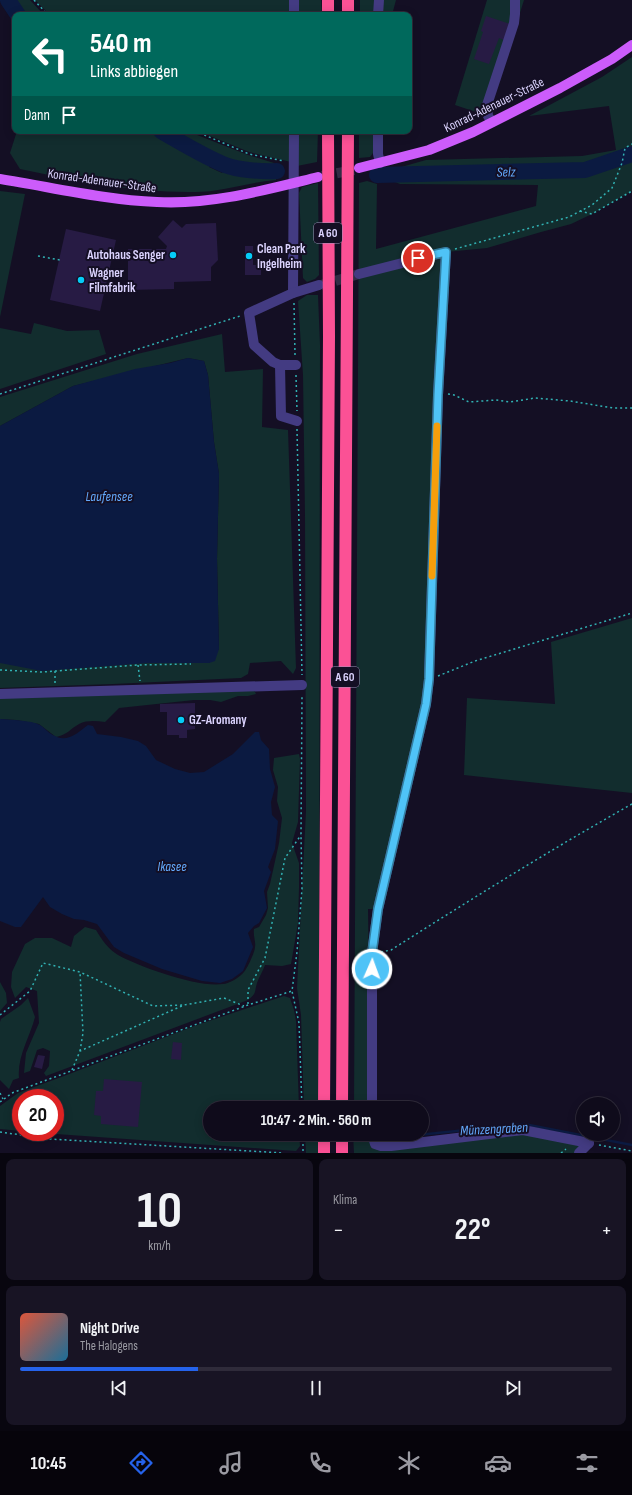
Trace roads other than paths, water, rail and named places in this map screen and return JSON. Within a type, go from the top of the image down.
[{"type":"highway","points":[[328,0],[328,12]]},
{"type":"highway","points":[[348,0],[348,12]]},
{"type":"highway","name":"A 60","points":[[324,1101],[329,343],[328,134]]},
{"type":"highway","name":"A 60","points":[[342,1101],[348,134]]},
{"type":"highway","points":[[324,1141],[324,1153]]},
{"type":"highway","points":[[342,1141],[342,1153]]},
{"type":"main road","name":"Konrad-Adenauer-Straße","points":[[360,168],[429,150],[473,132],[560,88],[612,59],[632,45]]},
{"type":"main road","name":"Konrad-Adenauer-Straße","points":[[0,179],[107,197],[157,202],[226,198],[262,192],[318,177]]},
{"type":"street","points":[[294,0],[294,12]]},
{"type":"street","points":[[378,0],[378,12]]},
{"type":"street","points":[[492,122],[488,116],[487,104],[514,23],[516,14],[515,0]]},
{"type":"street","points":[[294,134],[294,293]]},
{"type":"street","points":[[378,134],[378,154],[380,163]]},
{"type":"street","points":[[358,274],[446,252],[438,395],[429,679],[426,704],[378,909],[372,953],[372,1101]]},
{"type":"street","points":[[296,365],[280,365],[273,362],[254,345],[249,313],[294,293],[319,285]]},
{"type":"street","points":[[280,365],[280,416],[297,421]]},
{"type":"street","points":[[0,694],[302,685]]},
{"type":"street","points":[[374,1141],[375,1144],[381,1146],[391,1146],[523,1130],[589,1143],[579,1153]]},
{"type":"water","name":"Laufensee","points":[[188,358],[204,361],[208,375],[214,442],[219,474],[217,559],[219,649],[215,661],[209,663],[147,663],[42,671],[0,663],[0,426],[73,386],[135,369],[170,363]]},
{"type":"water","name":"Ikasee","points":[[0,719],[20,720],[36,723],[59,738],[73,736],[88,725],[93,726],[97,734],[138,741],[146,746],[156,760],[175,769],[190,773],[204,772],[233,754],[255,732],[259,732],[261,740],[269,749],[270,769],[275,787],[271,802],[272,815],[278,821],[275,849],[268,867],[271,872],[264,891],[267,908],[259,923],[248,933],[253,947],[243,971],[232,979],[220,983],[202,981],[162,969],[124,953],[114,947],[97,924],[74,919],[62,914],[50,907],[43,897],[21,927],[15,927],[0,921]]},
{"type":"waterway","name":"Selz","points":[[8,0],[16,12]]},
{"type":"waterway","name":"Selz","points":[[166,134],[225,165],[251,170],[277,171]]},
{"type":"waterway","name":"Selz","points":[[377,175],[585,170],[632,154]]},
{"type":"waterway","name":"Münzengraben","points":[[429,1134],[524,1124],[632,1145]]},
{"type":"tunnel","points":[[322,176],[354,170]]},
{"type":"tunnel","points":[[321,285],[359,274]]},
{"type":"place","name":"Autohaus Senger","points":[[173,255]]},
{"type":"place","name":"Clean Park Ingelheim","points":[[249,256]]},
{"type":"place","name":"Wagner Filmfabrik","points":[[81,280]]},
{"type":"place","name":"GZ-Aromany","points":[[181,720]]}]
